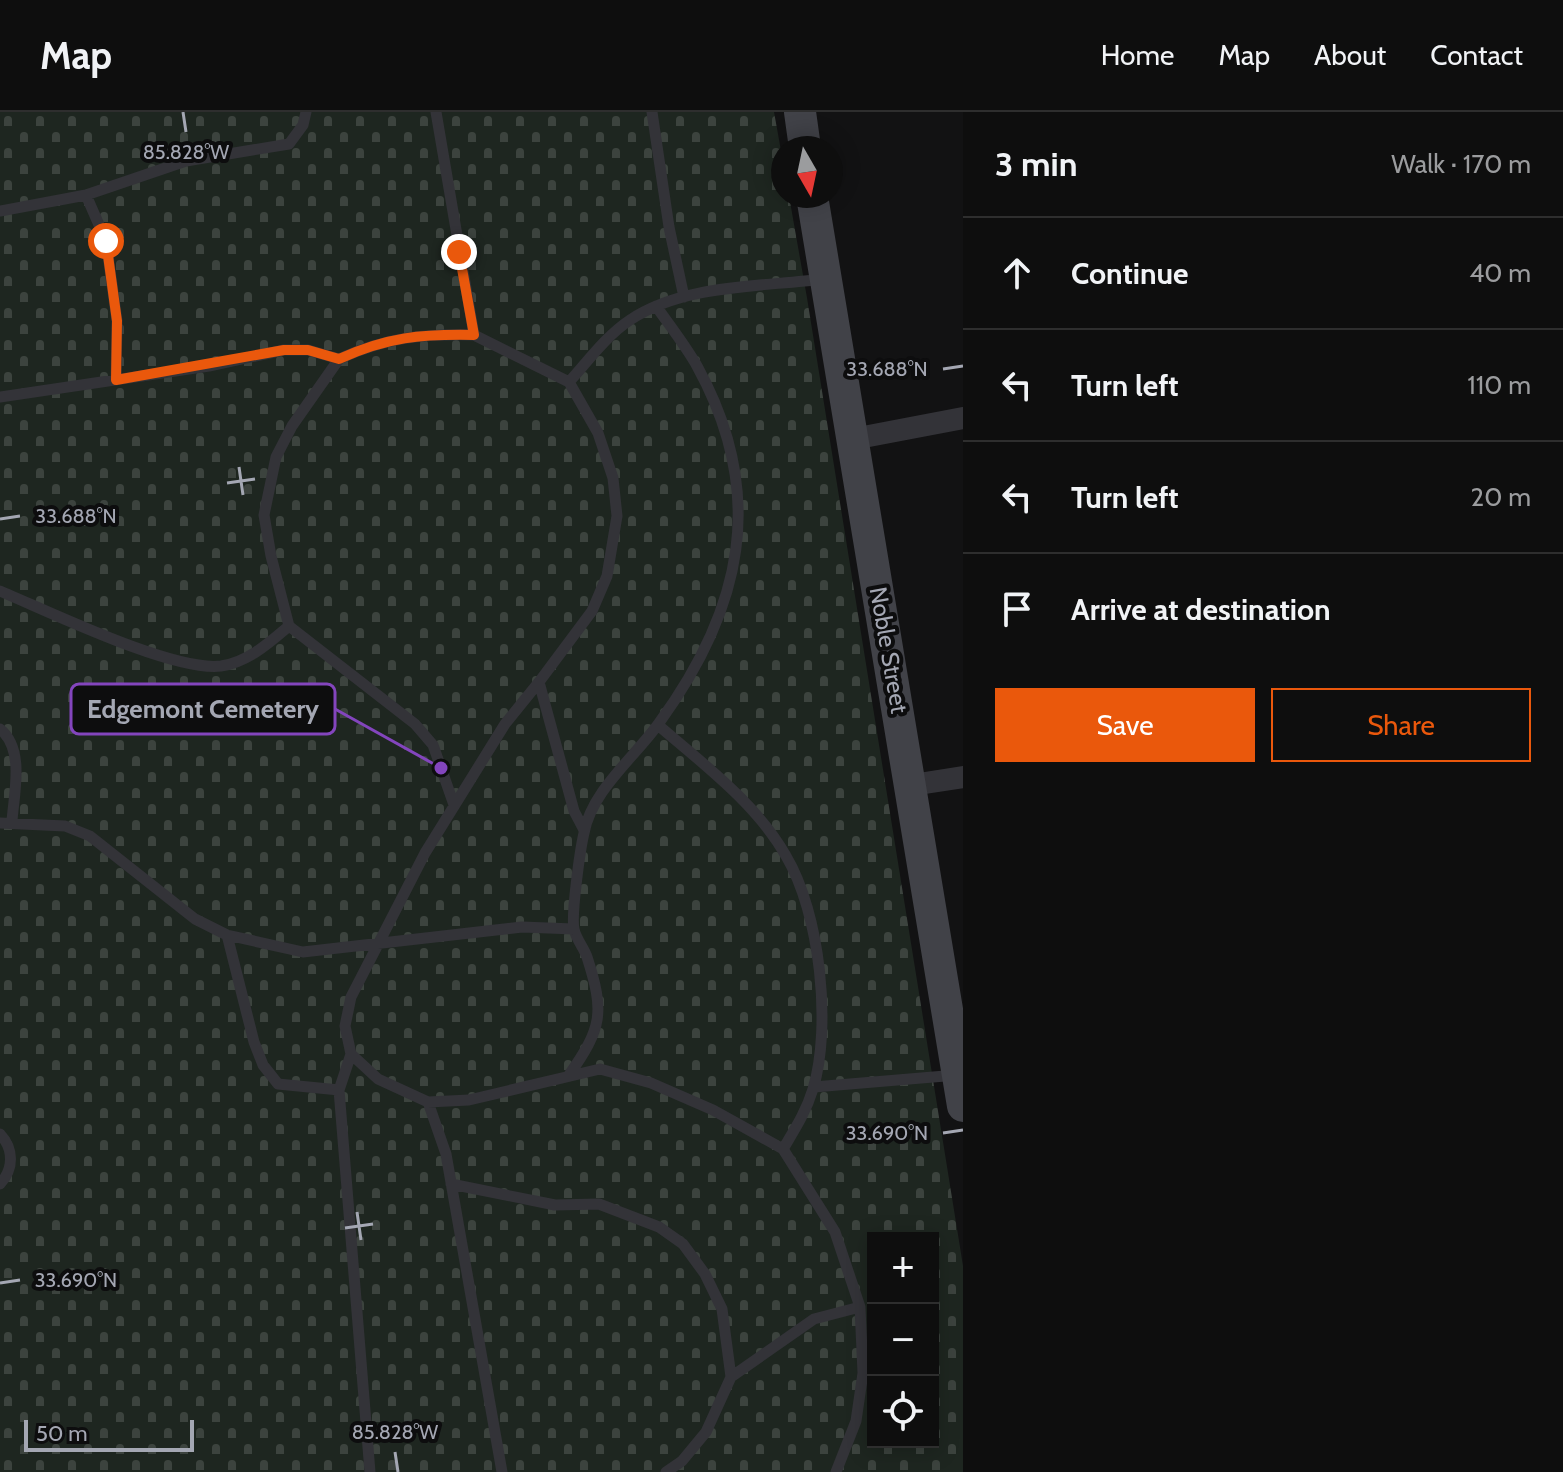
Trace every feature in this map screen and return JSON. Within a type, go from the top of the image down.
[{"type":"main road","points":[[800,112],[803,136]]},
{"type":"main road","name":"Noble Street","points":[[814,208],[912,785],[960,1090]]},
{"type":"street","points":[[853,439],[963,418]]},
{"type":"street","points":[[912,785],[963,777]]},
{"type":"lane","points":[[0,211],[86,195],[186,161],[289,144],[303,125],[306,112]]},
{"type":"lane","points":[[436,112],[474,335]]},
{"type":"lane","points":[[652,112],[669,227],[684,297]]},
{"type":"lane","points":[[86,195],[106,241],[117,321],[116,380]]},
{"type":"lane","points":[[569,382],[628,320],[656,306],[684,297],[824,279]]},
{"type":"lane","points":[[569,1075],[594,1039],[599,1018],[596,990],[574,929],[584,830],[601,795],[658,725],[690,677],[731,588],[738,556],[734,463],[722,425],[697,367],[656,306]]},
{"type":"lane","points":[[370,1472],[339,1090],[351,1054],[345,1026],[351,997],[454,805],[505,724],[592,611],[607,576],[617,516],[613,478],[598,433],[569,382],[474,335],[420,334],[373,343],[339,359],[292,426],[276,457],[264,515],[289,626],[415,724],[433,745],[454,805]]},
{"type":"lane","points":[[0,397],[284,350],[308,350],[339,359]]},
{"type":"lane","points":[[0,591],[139,649],[220,666],[260,651],[289,626]]},
{"type":"lane","points":[[539,682],[574,811],[584,830]]},
{"type":"lane","points":[[658,725],[763,823],[787,857],[816,939],[820,976],[819,1064],[804,1115],[783,1149]]},
{"type":"lane","points":[[0,729],[8,735],[16,761],[6,822],[65,826],[90,836],[172,903],[227,935],[303,952],[522,927],[574,929]]},
{"type":"lane","points":[[227,935],[263,1065],[278,1084],[339,1090]]},
{"type":"lane","points":[[351,1054],[378,1079],[428,1102],[469,1100],[600,1069],[651,1083],[713,1110],[783,1149],[835,1232],[860,1307],[863,1373],[856,1421],[836,1472]]},
{"type":"lane","points":[[814,1087],[960,1090]]},
{"type":"lane","points":[[428,1102],[446,1154],[502,1472]]},
{"type":"lane","points":[[0,1134],[10,1150],[11,1161],[9,1171],[0,1184]]},
{"type":"lane","points":[[451,1184],[555,1205],[599,1204],[659,1227],[683,1244],[705,1274],[722,1309],[731,1377]]},
{"type":"lane","points":[[666,1472],[682,1461],[706,1432],[731,1377],[814,1319],[860,1307]]},
{"type":"green space","points":[[0,112],[774,112],[778,136],[771,136],[771,208],[791,208],[963,1266],[963,1472],[0,1472]]},
{"type":"place","name":"Edgemont Cemetery","points":[[441,768]]},
{"type":"route","points":[[106,241],[117,321],[116,380],[209,366],[284,350],[308,350],[339,359],[373,343],[420,334],[474,335],[459,252]]}]
